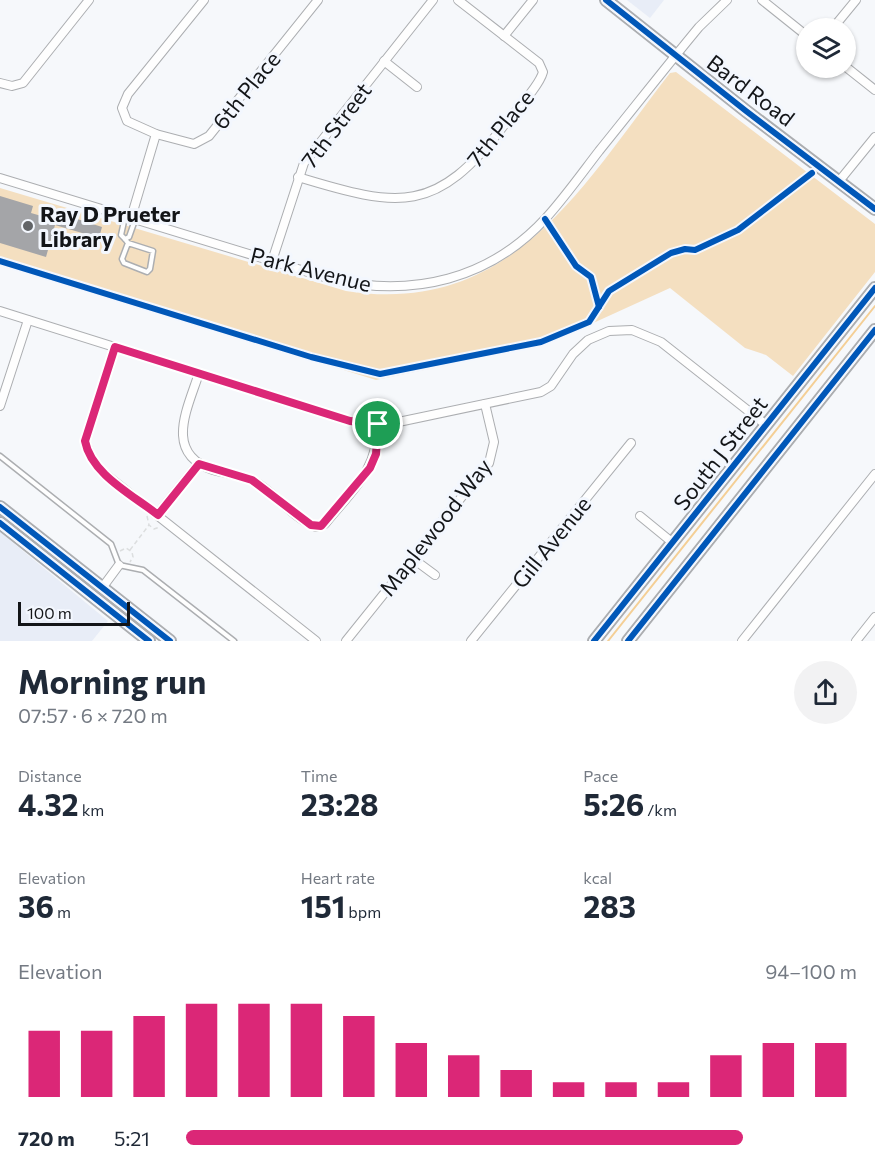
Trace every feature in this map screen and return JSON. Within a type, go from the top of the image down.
[{"type":"street","points":[[0,83],[12,86],[23,83],[89,0]]},
{"type":"street","name":"6th Place","points":[[204,0],[124,102],[123,114],[127,121],[156,134],[194,144],[204,140],[318,0]]},
{"type":"street","name":"7th Street","points":[[272,261],[298,177],[312,152],[433,0]]},
{"type":"street","points":[[458,0],[504,36],[533,0]]},
{"type":"street","name":"Bard Road","points":[[606,0],[875,208]]},
{"type":"street","name":"Park Avenue","points":[[0,178],[358,285],[407,287],[442,281],[494,260],[545,219],[676,55],[727,0]]},
{"type":"street","points":[[762,0],[796,27]]},
{"type":"street","points":[[841,18],[856,0]]},
{"type":"street","name":"7th Place","points":[[298,177],[356,195],[395,199],[422,194],[458,177],[481,156],[541,76],[539,63],[504,36]]},
{"type":"street","name":"7th Street","points":[[384,61],[417,87]]},
{"type":"street","points":[[856,75],[875,90]]},
{"type":"street","points":[[130,218],[156,134]]},
{"type":"street","points":[[840,180],[875,137]]},
{"type":"street","name":"South J Street","points":[[594,641],[875,288]]},
{"type":"street","points":[[0,311],[350,421],[378,424],[541,392],[560,377],[573,354],[588,340],[609,331],[632,330],[661,342],[765,424]]},
{"type":"street","points":[[0,406],[28,320]]},
{"type":"street","name":"South J Street","points":[[631,640],[875,330]]},
{"type":"street","points":[[115,347],[85,441],[100,470],[316,641]]},
{"type":"street","points":[[199,373],[182,433],[187,450],[199,464],[252,480],[311,525],[321,526],[370,468],[376,454],[378,424]]},
{"type":"street","name":"Maplewood Way","points":[[346,641],[492,456],[494,442],[485,404]]},
{"type":"street","name":"Gill Avenue","points":[[471,641],[631,443]]},
{"type":"street","points":[[158,515],[199,464]]},
{"type":"street","points":[[742,641],[875,474]]},
{"type":"street","points":[[0,507],[168,641]]},
{"type":"street","points":[[640,516],[673,543]]},
{"type":"street","points":[[0,523],[149,641]]},
{"type":"street","points":[[412,558],[435,575]]},
{"type":"street","points":[[102,588],[123,566]]},
{"type":"street","points":[[856,641],[875,617]]},
{"type":"lane","points":[[130,218],[121,235],[127,241],[153,251],[150,269],[147,272],[124,263],[122,260],[127,241],[129,237],[130,218]]},
{"type":"lane","points":[[0,456],[111,544],[115,556],[123,566],[143,570],[234,641]]},
{"type":"path","points":[[147,516],[146,520],[154,529],[161,526]]},
{"type":"path","points":[[130,550],[149,525]]},
{"type":"path","points":[[115,556],[123,549],[130,550]]},
{"type":"path","points":[[123,566],[133,556],[130,550]]},
{"type":"shaded area","points":[[627,0],[664,0],[650,18]]},
{"type":"shaded area","points":[[676,72],[875,224],[875,272],[793,376],[766,355],[745,348],[670,288],[545,345],[376,380],[0,264],[0,188],[346,291],[404,294],[454,284],[498,263],[537,234],[573,198],[670,73]]},
{"type":"shaded area","points":[[0,532],[108,621],[92,641],[0,641]]},
{"type":"building","name":"Ray D Prueter Library","points":[[0,196],[33,206],[31,213],[52,219],[55,209],[66,212],[65,215],[102,227],[99,238],[55,225],[46,257],[0,243]]},
{"type":"waterway","points":[[608,641],[875,306]]},
{"type":"cycle path","points":[[606,0],[875,209]]},
{"type":"cycle path","points":[[0,261],[311,357],[380,374],[541,342],[589,322],[609,291],[671,253],[685,249],[695,250],[738,230],[812,173]]},
{"type":"cycle path","points":[[545,219],[576,266],[591,277],[599,307]]},
{"type":"cycle path","points":[[594,641],[875,288]]},
{"type":"cycle path","points":[[628,641],[875,330]]},
{"type":"cycle path","points":[[0,507],[170,641]]},
{"type":"cycle path","points":[[0,523],[149,641]]},
{"type":"place","name":"Ray D Prueter Library","points":[[28,226]]},
{"type":"route","points":[[115,347],[350,421],[378,424],[376,454],[370,468],[325,524],[316,527],[252,480],[199,464],[158,515],[100,470],[90,455],[85,441],[115,347]]}]
